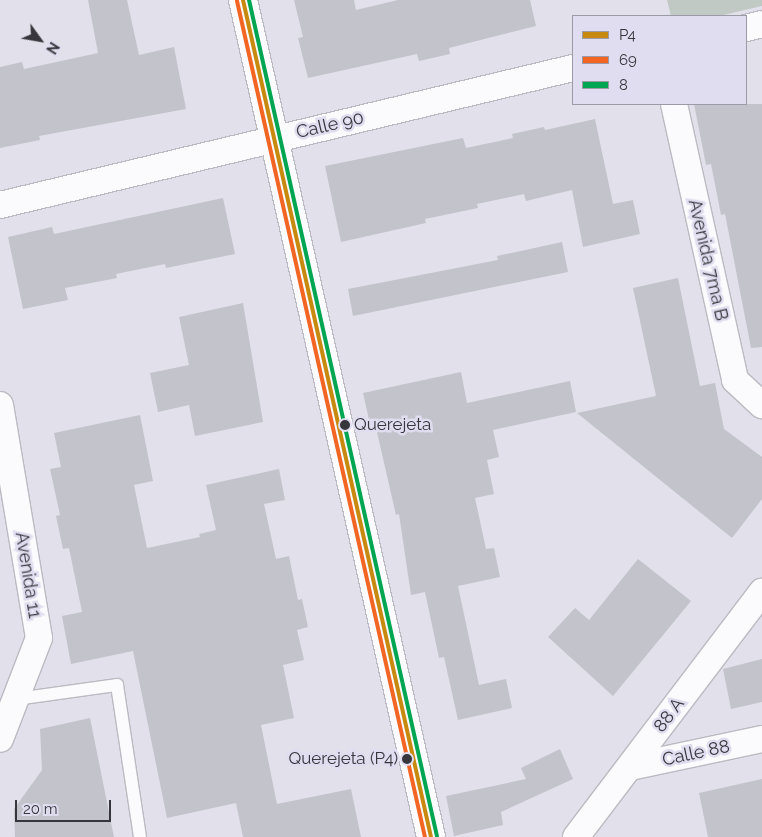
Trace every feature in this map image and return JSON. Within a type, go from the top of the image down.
[{"type":"main road","points":[[243,0],[431,837]]},
{"type":"street","points":[[747,28],[762,24]]},
{"type":"street","name":"Calle 90","points":[[0,205],[572,68]]},
{"type":"street","name":"Avenida 7ma B","points":[[674,105],[735,380],[762,405]]},
{"type":"street","name":"Avenida 11","points":[[0,405],[39,638],[0,739]]},
{"type":"street","name":"88 A","points":[[576,837],[762,592]]},
{"type":"street","name":"Calle 88","points":[[630,767],[762,739]]},
{"type":"lane","points":[[16,699],[117,685],[140,837]]},
{"type":"shaded area","points":[[667,0],[762,0],[762,6],[723,15],[671,15]]},
{"type":"building","points":[[88,0],[127,0],[139,55],[174,47],[186,109],[39,136],[40,140],[0,148],[0,67],[22,62],[24,69],[98,53]]},
{"type":"building","points":[[294,0],[354,0],[356,10],[398,0],[530,0],[536,26],[449,48],[450,54],[419,61],[417,54],[308,78],[298,38],[303,37]]},
{"type":"building","points":[[762,104],[762,347],[751,348],[725,214],[721,215],[711,164],[706,165],[694,105]]},
{"type":"building","points":[[595,119],[613,204],[633,200],[640,234],[583,247],[572,190],[526,201],[524,194],[477,204],[478,208],[425,219],[426,223],[341,242],[325,166],[463,138],[466,148],[513,138],[512,134],[544,127],[545,130]]},
{"type":"building","points":[[223,198],[235,254],[166,268],[165,264],[116,274],[117,278],[65,288],[68,300],[23,309],[8,237],[52,227],[54,234]]},
{"type":"building","points":[[562,242],[568,272],[353,316],[348,289],[498,260],[497,256]]},
{"type":"building","points":[[678,278],[700,386],[715,383],[724,429],[762,457],[762,499],[732,538],[577,413],[656,396],[633,288]]},
{"type":"building","points":[[243,303],[263,422],[195,436],[189,405],[158,412],[150,373],[189,365],[179,317]]},
{"type":"building","points":[[461,372],[467,403],[570,381],[576,412],[493,430],[499,457],[487,460],[494,494],[475,498],[486,549],[494,548],[500,577],[458,586],[479,685],[506,679],[512,708],[458,720],[444,657],[439,658],[425,592],[411,595],[399,514],[396,515],[374,419],[369,420],[363,393]]},
{"type":"building","points":[[140,415],[153,481],[134,485],[147,548],[200,537],[199,534],[216,530],[206,485],[279,469],[285,500],[264,504],[276,559],[289,556],[298,600],[302,599],[308,627],[297,630],[304,660],[283,665],[294,718],[261,725],[277,804],[351,789],[361,837],[243,837],[236,803],[167,818],[133,651],[71,664],[62,616],[82,612],[69,548],[63,549],[56,516],[60,515],[50,469],[61,467],[54,433]]},
{"type":"building","points":[[638,559],[691,601],[613,696],[548,637],[575,608],[589,620]]},
{"type":"building","points":[[762,659],[762,702],[731,709],[723,669]]},
{"type":"building","points":[[90,718],[114,837],[15,837],[14,809],[42,770],[40,729]]},
{"type":"building","points":[[560,749],[573,779],[501,812],[503,825],[454,836],[446,796],[526,779],[521,768]]},
{"type":"building","points":[[762,779],[762,837],[708,837],[699,793]]},
{"type":"transit line","name":"P4","points":[[243,0],[431,837]]},
{"type":"transit line","name":"8","points":[[249,0],[437,836]]},
{"type":"transit line","name":"69","points":[[237,1],[425,837]]},
{"type":"place","name":"Querejeta","points":[[345,425]]},
{"type":"place","name":"Querejeta (P4)","points":[[407,759]]}]
